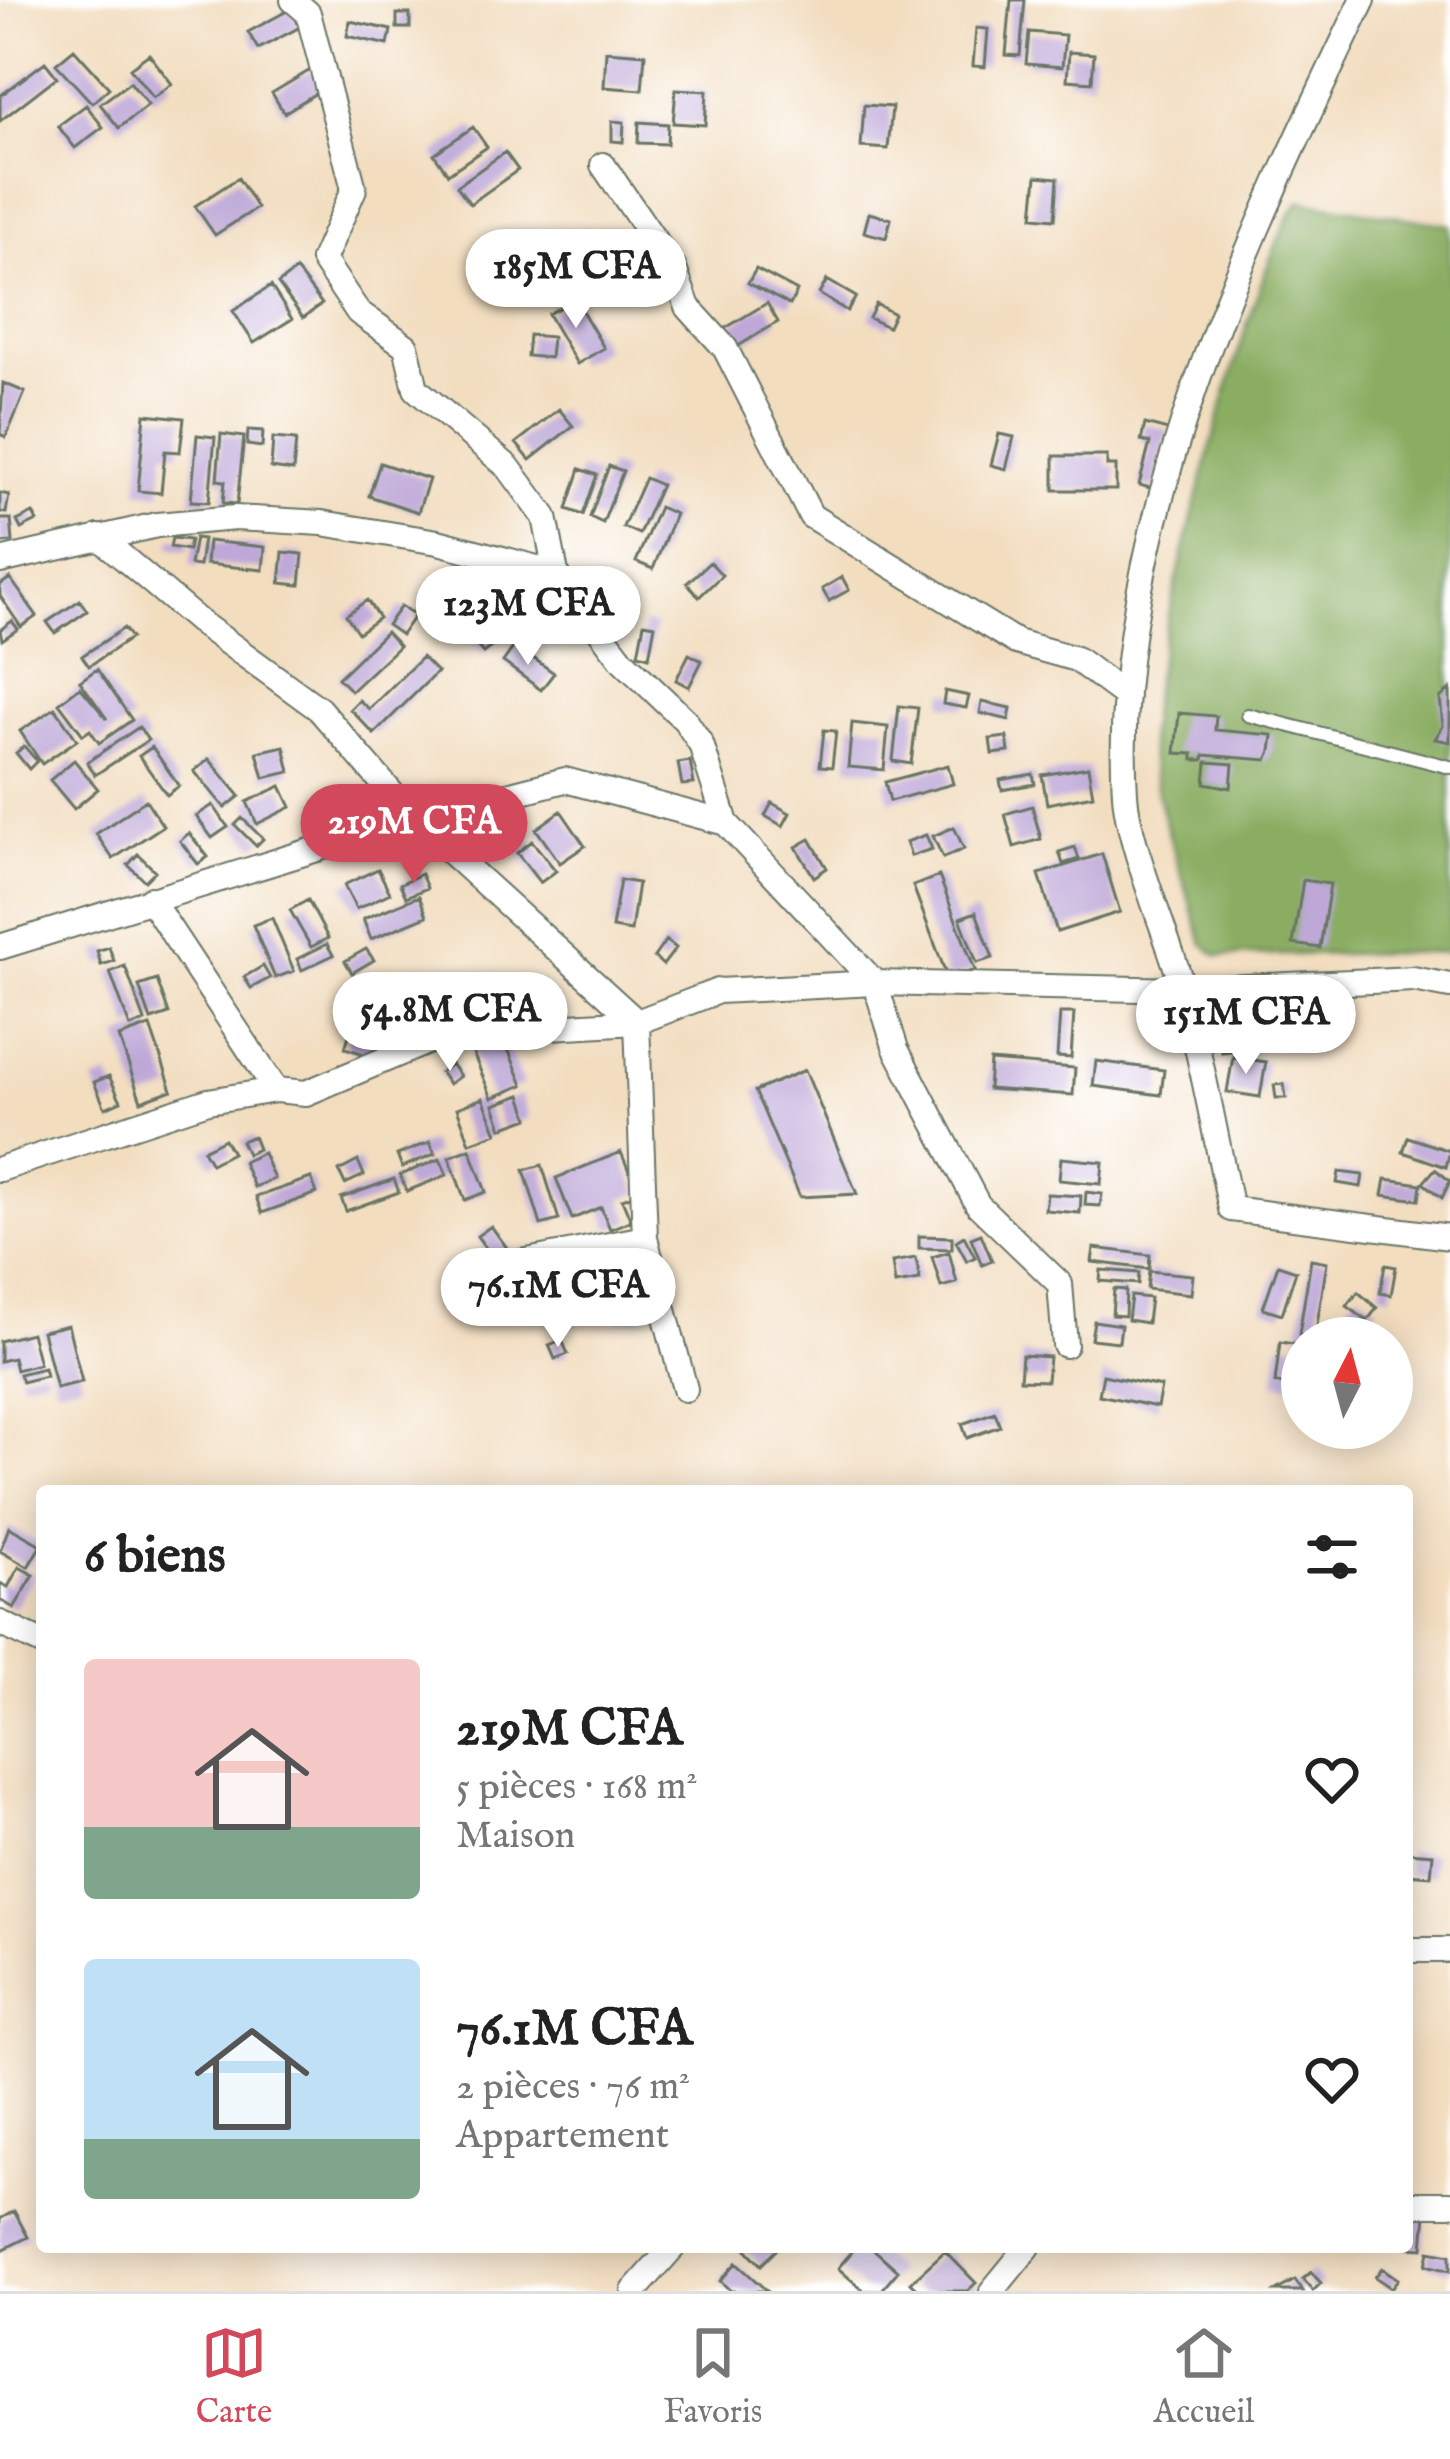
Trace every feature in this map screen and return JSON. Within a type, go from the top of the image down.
[{"type":"street","points":[[293,0],[308,14],[354,189],[322,260],[358,312],[406,346],[416,389],[520,483],[545,517],[556,573],[622,661],[685,720],[701,744],[726,823],[875,983],[896,1049],[978,1204],[1060,1284],[1065,1345]]},
{"type":"street","points":[[1363,0],[1239,267],[1191,387],[1152,532],[1126,696],[1125,799],[1183,990],[1231,1209],[1450,1237]]},
{"type":"street","points":[[604,165],[674,269],[688,307],[725,348],[811,516],[1016,642],[1076,658],[1126,696]]},
{"type":"street","points":[[0,561],[99,537],[235,518],[322,523],[438,542],[556,573]]},
{"type":"street","points":[[99,537],[197,621],[319,709],[415,819],[637,1022],[645,1238],[686,1389]]},
{"type":"street","points":[[0,947],[415,819],[565,780],[726,823]]},
{"type":"street","points":[[151,899],[276,1090]]},
{"type":"street","points":[[0,1168],[208,1101],[276,1090],[306,1093],[448,1033],[637,1022],[718,991],[875,983],[1183,990],[1413,979],[1450,986]]},
{"type":"street","points":[[465,1273],[645,1238]]},
{"type":"street","points":[[0,1623],[36,1639]]},
{"type":"street","points":[[1413,1950],[1450,1951]]},
{"type":"street","points":[[1413,2204],[1450,2204]]},
{"type":"street","points":[[634,2291],[668,2253]]},
{"type":"street","points":[[992,2291],[1023,2253]]},
{"type":"lane","points":[[1248,715],[1450,767]]},
{"type":"green space","points":[[1300,201],[1450,225],[1450,952],[1218,956],[1203,944],[1155,781],[1149,732],[1154,690],[1186,543],[1258,293]]},
{"type":"building","points":[[1011,0],[1025,0],[1020,56],[1006,55]]},
{"type":"building","points":[[291,9],[300,27],[258,49],[248,32]]},
{"type":"building","points":[[397,14],[410,14],[410,28],[397,28]]},
{"type":"building","points":[[350,21],[391,30],[388,45],[347,36]]},
{"type":"building","points":[[976,28],[988,29],[985,67],[973,66]]},
{"type":"building","points":[[1029,32],[1065,35],[1062,67],[1026,64]]},
{"type":"building","points":[[74,49],[109,88],[92,103],[56,64]]},
{"type":"building","points":[[606,51],[645,54],[642,90],[604,87]]},
{"type":"building","points":[[1069,52],[1094,54],[1092,82],[1067,80]]},
{"type":"building","points":[[149,54],[172,84],[153,98],[130,68]]},
{"type":"building","points":[[45,62],[57,77],[0,121],[0,96]]},
{"type":"building","points":[[312,69],[324,88],[284,113],[272,93]]},
{"type":"building","points":[[130,82],[148,105],[119,128],[100,104]]},
{"type":"building","points":[[676,89],[707,91],[705,125],[673,123]]},
{"type":"building","points":[[86,105],[103,127],[75,148],[58,126]]},
{"type":"building","points":[[864,105],[892,107],[888,149],[861,147]]},
{"type":"building","points":[[612,121],[624,122],[623,142],[612,141]]},
{"type":"building","points":[[639,122],[668,124],[667,144],[638,143]]},
{"type":"building","points":[[473,127],[487,147],[448,174],[434,154]]},
{"type":"building","points":[[505,152],[518,170],[470,204],[457,186]]},
{"type":"building","points":[[1037,176],[1058,178],[1055,219],[1033,217]]},
{"type":"building","points":[[238,178],[257,208],[215,235],[195,206]]},
{"type":"building","points":[[869,213],[891,219],[886,238],[864,232]]},
{"type":"building","points":[[756,269],[797,291],[790,305],[748,283]]},
{"type":"building","points":[[296,270],[322,304],[303,318],[278,284]]},
{"type":"building","points":[[827,280],[856,297],[847,311],[819,294]]},
{"type":"building","points":[[271,286],[292,319],[254,343],[233,311]]},
{"type":"building","points":[[575,299],[604,348],[577,364],[548,314]]},
{"type":"building","points":[[767,303],[778,322],[735,348],[724,329]]},
{"type":"building","points":[[876,304],[894,314],[888,327],[869,318]]},
{"type":"building","points":[[529,335],[552,337],[550,358],[527,356]]},
{"type":"building","points":[[3,383],[25,392],[6,437],[0,434]]},
{"type":"building","points":[[559,409],[573,426],[530,460],[516,443]]},
{"type":"building","points":[[145,414],[184,418],[180,452],[165,451],[161,493],[138,491]]},
{"type":"building","points":[[1145,424],[1168,430],[1154,489],[1139,485],[1150,443],[1141,441]]},
{"type":"building","points":[[248,430],[263,431],[262,447],[247,445]]},
{"type":"building","points":[[221,434],[244,437],[237,504],[223,503],[225,481],[217,480]]},
{"type":"building","points":[[999,434],[1014,437],[1006,469],[991,465]]},
{"type":"building","points":[[197,435],[215,437],[209,502],[191,501]]},
{"type":"building","points":[[273,438],[296,440],[293,471],[271,468]]},
{"type":"building","points":[[1054,456],[1107,456],[1107,466],[1116,466],[1116,490],[1054,490]]},
{"type":"building","points":[[380,463],[429,479],[418,512],[369,496]]},
{"type":"building","points":[[609,466],[623,471],[603,523],[590,517]]},
{"type":"building","points":[[580,469],[597,475],[583,515],[567,509]]},
{"type":"building","points":[[645,478],[661,485],[639,534],[623,527]]},
{"type":"building","points":[[0,493],[9,495],[6,513],[0,512]]},
{"type":"building","points":[[659,507],[675,514],[653,569],[636,562]]},
{"type":"building","points":[[33,513],[37,521],[21,529],[17,521]]},
{"type":"building","points":[[0,519],[11,519],[13,542],[0,543]]},
{"type":"building","points":[[172,538],[190,540],[188,550],[170,547]]},
{"type":"building","points":[[195,538],[203,539],[199,566],[190,565]]},
{"type":"building","points":[[208,541],[265,547],[263,570],[206,564]]},
{"type":"building","points":[[283,552],[303,554],[300,585],[280,583]]},
{"type":"building","points":[[710,562],[722,575],[699,597],[687,583]]},
{"type":"building","points":[[463,564],[471,572],[463,580],[455,572]]},
{"type":"building","points":[[842,577],[849,590],[829,601],[822,589]]},
{"type":"building","points":[[10,578],[37,616],[21,627],[0,596],[0,585]]},
{"type":"building","points":[[80,600],[87,611],[55,633],[47,622]]},
{"type":"building","points":[[367,600],[379,618],[358,633],[346,615]]},
{"type":"building","points":[[401,606],[415,615],[401,635],[387,625]]},
{"type":"building","points":[[508,615],[517,628],[483,653],[472,640]]},
{"type":"building","points":[[562,620],[567,627],[554,636],[549,628]]},
{"type":"building","points":[[12,621],[18,629],[2,640],[0,630]]},
{"type":"building","points":[[644,623],[655,625],[649,657],[638,654]]},
{"type":"building","points":[[124,628],[131,638],[89,666],[82,656]]},
{"type":"building","points":[[386,632],[399,646],[351,691],[338,678]]},
{"type":"building","points":[[515,645],[554,673],[541,690],[503,662]]},
{"type":"building","points":[[689,654],[702,661],[689,687],[676,680]]},
{"type":"building","points":[[422,657],[437,672],[374,734],[350,709],[359,700],[369,709]]},
{"type":"building","points":[[97,669],[132,720],[99,743],[90,730],[83,735],[59,703],[80,687],[107,719],[80,681]]},
{"type":"building","points":[[1450,689],[1450,742],[1435,739],[1443,726],[1440,698]]},
{"type":"building","points":[[945,691],[969,696],[966,708],[943,704]]},
{"type":"building","points":[[982,702],[1011,708],[1009,720],[980,713]]},
{"type":"building","points":[[899,706],[918,708],[911,764],[893,761]]},
{"type":"building","points":[[55,708],[77,740],[42,764],[20,731]]},
{"type":"building","points":[[1179,713],[1216,716],[1215,730],[1273,735],[1267,760],[1204,755],[1203,760],[1193,760],[1193,754],[1175,753]]},
{"type":"building","points":[[852,723],[888,727],[884,770],[848,767]]},
{"type":"building","points":[[139,727],[148,740],[95,775],[87,762]]},
{"type":"building","points":[[824,730],[836,731],[832,767],[820,766]]},
{"type":"building","points":[[1007,737],[1009,752],[992,754],[990,739]]},
{"type":"building","points":[[24,746],[37,761],[29,769],[16,753]]},
{"type":"building","points":[[284,746],[290,772],[264,778],[257,752]]},
{"type":"building","points":[[152,747],[179,786],[167,795],[139,756]]},
{"type":"building","points":[[209,759],[240,796],[225,808],[194,771]]},
{"type":"building","points":[[74,760],[98,789],[74,809],[50,780]]},
{"type":"building","points":[[690,761],[694,784],[682,785],[678,763]]},
{"type":"building","points":[[1207,762],[1233,764],[1231,788],[1205,783]]},
{"type":"building","points":[[948,765],[953,784],[890,801],[885,782]]},
{"type":"building","points":[[1088,767],[1093,795],[1047,804],[1042,775]]},
{"type":"building","points":[[1033,774],[1035,784],[1002,790],[1000,780]]},
{"type":"building","points":[[281,786],[291,807],[257,824],[247,802]]},
{"type":"building","points":[[146,800],[163,826],[113,859],[96,834]]},
{"type":"building","points":[[772,803],[790,813],[783,826],[765,816]]},
{"type":"building","points":[[213,805],[228,827],[212,838],[196,816]]},
{"type":"building","points":[[1032,806],[1041,839],[1014,847],[1005,814]]},
{"type":"building","points":[[561,811],[585,846],[560,863],[536,829]]},
{"type":"building","points":[[242,818],[263,839],[256,846],[235,825]]},
{"type":"building","points":[[954,827],[964,849],[943,858],[933,836]]},
{"type":"building","points":[[189,833],[208,857],[198,864],[180,841]]},
{"type":"building","points":[[926,835],[932,849],[911,856],[906,842]]},
{"type":"building","points":[[810,839],[827,868],[814,877],[796,847]]},
{"type":"building","points":[[532,841],[556,871],[540,883],[517,853]]},
{"type":"building","points":[[1075,847],[1079,859],[1063,864],[1059,852]]},
{"type":"building","points":[[415,851],[424,859],[412,872],[404,865]]},
{"type":"building","points":[[138,854],[155,871],[145,881],[128,865]]},
{"type":"building","points":[[1102,854],[1120,912],[1057,932],[1039,874]]},
{"type":"building","points":[[378,869],[390,893],[356,909],[344,885]]},
{"type":"building","points":[[421,874],[427,888],[406,897],[400,884]]},
{"type":"building","points":[[939,876],[975,970],[948,979],[913,886]]},
{"type":"building","points":[[620,880],[638,883],[631,931],[612,928]]},
{"type":"building","points":[[1303,880],[1330,884],[1320,948],[1293,944]]},
{"type":"building","points":[[419,896],[427,916],[371,939],[363,919]]},
{"type":"building","points":[[308,900],[328,938],[311,947],[290,910]]},
{"type":"building","points":[[976,912],[993,958],[977,963],[960,918]]},
{"type":"building","points":[[272,918],[294,971],[275,978],[253,925]]},
{"type":"building","points":[[666,940],[676,948],[663,965],[654,957]]},
{"type":"building","points":[[327,944],[333,955],[302,970],[297,959]]},
{"type":"building","points":[[109,947],[114,961],[101,965],[97,951]]},
{"type":"building","points":[[366,949],[374,960],[352,973],[345,961]]},
{"type":"building","points":[[125,966],[145,1021],[130,1027],[110,972]]},
{"type":"building","points":[[263,966],[270,978],[251,988],[244,977]]},
{"type":"building","points":[[157,980],[169,1014],[151,1020],[139,986]]},
{"type":"building","points":[[1060,1013],[1074,1013],[1071,1058],[1057,1057]]},
{"type":"building","points":[[353,1023],[385,1033],[377,1058],[345,1048]]},
{"type":"building","points":[[150,1026],[172,1090],[141,1101],[119,1037]]},
{"type":"building","points":[[1270,1027],[1270,1047],[1250,1047],[1250,1028]]},
{"type":"building","points":[[1243,1028],[1245,1049],[1222,1052],[1220,1030]]},
{"type":"building","points":[[500,1030],[523,1085],[492,1098],[469,1044]]},
{"type":"building","points":[[1233,1057],[1266,1062],[1260,1097],[1227,1092]]},
{"type":"building","points":[[990,1061],[1075,1068],[1073,1095],[988,1089]]},
{"type":"building","points":[[1096,1061],[1164,1070],[1161,1095],[1093,1086]]},
{"type":"building","points":[[451,1064],[460,1076],[449,1084],[440,1072]]},
{"type":"building","points":[[805,1070],[857,1194],[800,1197],[755,1091]]},
{"type":"building","points":[[109,1076],[121,1101],[105,1108],[94,1082]]},
{"type":"building","points":[[1284,1084],[1286,1098],[1276,1098],[1274,1085]]},
{"type":"building","points":[[521,1095],[529,1118],[502,1128],[494,1105]]},
{"type":"building","points":[[483,1098],[497,1133],[470,1143],[457,1108]]},
{"type":"building","points":[[253,1136],[258,1149],[247,1154],[241,1141]]},
{"type":"building","points":[[1408,1137],[1450,1151],[1446,1167],[1403,1152]]},
{"type":"building","points":[[224,1139],[232,1153],[211,1164],[203,1150]]},
{"type":"building","points":[[430,1142],[435,1154],[402,1167],[397,1155]]},
{"type":"building","points":[[470,1149],[486,1192],[465,1200],[449,1157]]},
{"type":"building","points":[[621,1152],[638,1193],[622,1199],[631,1221],[610,1229],[601,1207],[572,1219],[556,1178]]},
{"type":"building","points":[[263,1153],[274,1179],[254,1187],[243,1162]]},
{"type":"building","points":[[1061,1158],[1103,1162],[1101,1184],[1059,1180]]},
{"type":"building","points":[[440,1159],[447,1175],[407,1191],[400,1175]]},
{"type":"building","points":[[358,1161],[364,1175],[345,1184],[339,1171]]},
{"type":"building","points":[[542,1165],[559,1220],[541,1225],[524,1170]]},
{"type":"building","points":[[1435,1169],[1450,1181],[1442,1198],[1423,1183]]},
{"type":"building","points":[[1339,1172],[1363,1175],[1361,1187],[1337,1183]]},
{"type":"building","points":[[311,1178],[317,1193],[262,1213],[256,1197]]},
{"type":"building","points":[[394,1179],[399,1192],[346,1211],[341,1198]]},
{"type":"building","points":[[1386,1179],[1421,1184],[1419,1200],[1383,1195]]},
{"type":"building","points":[[1086,1192],[1102,1194],[1100,1206],[1085,1205]]},
{"type":"building","points":[[1047,1194],[1081,1196],[1080,1213],[1045,1210]]},
{"type":"building","points":[[491,1226],[507,1248],[493,1258],[477,1236]]},
{"type":"building","points":[[981,1234],[992,1261],[982,1265],[971,1238]]},
{"type":"building","points":[[919,1236],[952,1237],[952,1249],[919,1248]]},
{"type":"building","points":[[964,1236],[975,1257],[967,1261],[956,1241]]},
{"type":"building","points":[[1094,1248],[1150,1255],[1149,1269],[1092,1262]]},
{"type":"building","points":[[949,1252],[957,1283],[941,1287],[932,1257]]},
{"type":"building","points":[[916,1258],[920,1280],[895,1284],[892,1262]]},
{"type":"building","points":[[1311,1259],[1327,1262],[1318,1317],[1302,1317]]},
{"type":"building","points":[[637,1264],[645,1318],[618,1321],[610,1268]]},
{"type":"building","points":[[1278,1265],[1296,1271],[1282,1314],[1263,1308]]},
{"type":"building","points":[[1385,1265],[1396,1267],[1391,1295],[1380,1293]]},
{"type":"building","points":[[1101,1270],[1139,1273],[1138,1284],[1100,1281]]},
{"type":"building","points":[[1149,1271],[1193,1275],[1191,1294],[1147,1289]]},
{"type":"building","points":[[536,1286],[541,1298],[525,1304],[520,1292]]},
{"type":"building","points":[[1114,1289],[1126,1290],[1125,1316],[1112,1315]]},
{"type":"building","points":[[1358,1292],[1377,1308],[1370,1317],[1362,1317],[1347,1306]]},
{"type":"building","points":[[1131,1296],[1150,1298],[1147,1323],[1128,1320]]},
{"type":"building","points":[[539,1305],[544,1317],[532,1322],[528,1310]]},
{"type":"building","points":[[1094,1321],[1121,1325],[1119,1342],[1091,1339]]},
{"type":"building","points":[[68,1325],[82,1382],[56,1388],[42,1331]]},
{"type":"building","points":[[31,1333],[39,1364],[16,1370],[13,1358],[0,1361],[0,1341]]},
{"type":"building","points":[[562,1340],[568,1354],[555,1359],[549,1345]]},
{"type":"building","points":[[1280,1342],[1281,1384],[1275,1383]]},
{"type":"building","points":[[1022,1355],[1049,1357],[1047,1381],[1020,1380]]},
{"type":"building","points":[[44,1368],[46,1376],[22,1382],[19,1374]]},
{"type":"building","points":[[1103,1375],[1161,1387],[1157,1407],[1099,1395]]},
{"type":"building","points":[[995,1412],[1000,1426],[967,1438],[962,1424]]},
{"type":"building","points":[[9,1527],[36,1542],[28,1567],[0,1551]]},
{"type":"building","points":[[19,1567],[34,1575],[14,1608],[0,1600],[0,1583],[8,1587]]},
{"type":"building","points":[[1413,1852],[1433,1854],[1431,1876],[1413,1874]]},
{"type":"building","points":[[14,2211],[28,2237],[0,2251],[0,2219]]},
{"type":"building","points":[[1413,2213],[1426,2214],[1423,2248],[1413,2247]]},
{"type":"building","points":[[1429,2251],[1450,2255],[1450,2271],[1426,2265]]},
{"type":"building","points":[[750,2253],[773,2253],[761,2265]]},
{"type":"building","points":[[851,2253],[878,2253],[898,2271],[881,2291],[864,2291],[838,2268]]},
{"type":"building","points":[[947,2253],[976,2283],[967,2291],[920,2291],[911,2282]]},
{"type":"building","points":[[736,2263],[767,2291],[731,2291],[720,2281]]},
{"type":"building","points":[[1382,2268],[1398,2279],[1391,2288],[1375,2277]]},
{"type":"building","points":[[1311,2272],[1321,2283],[1313,2291],[1303,2279]]},
{"type":"building","points":[[1295,2280],[1302,2291],[1276,2291]]}]
